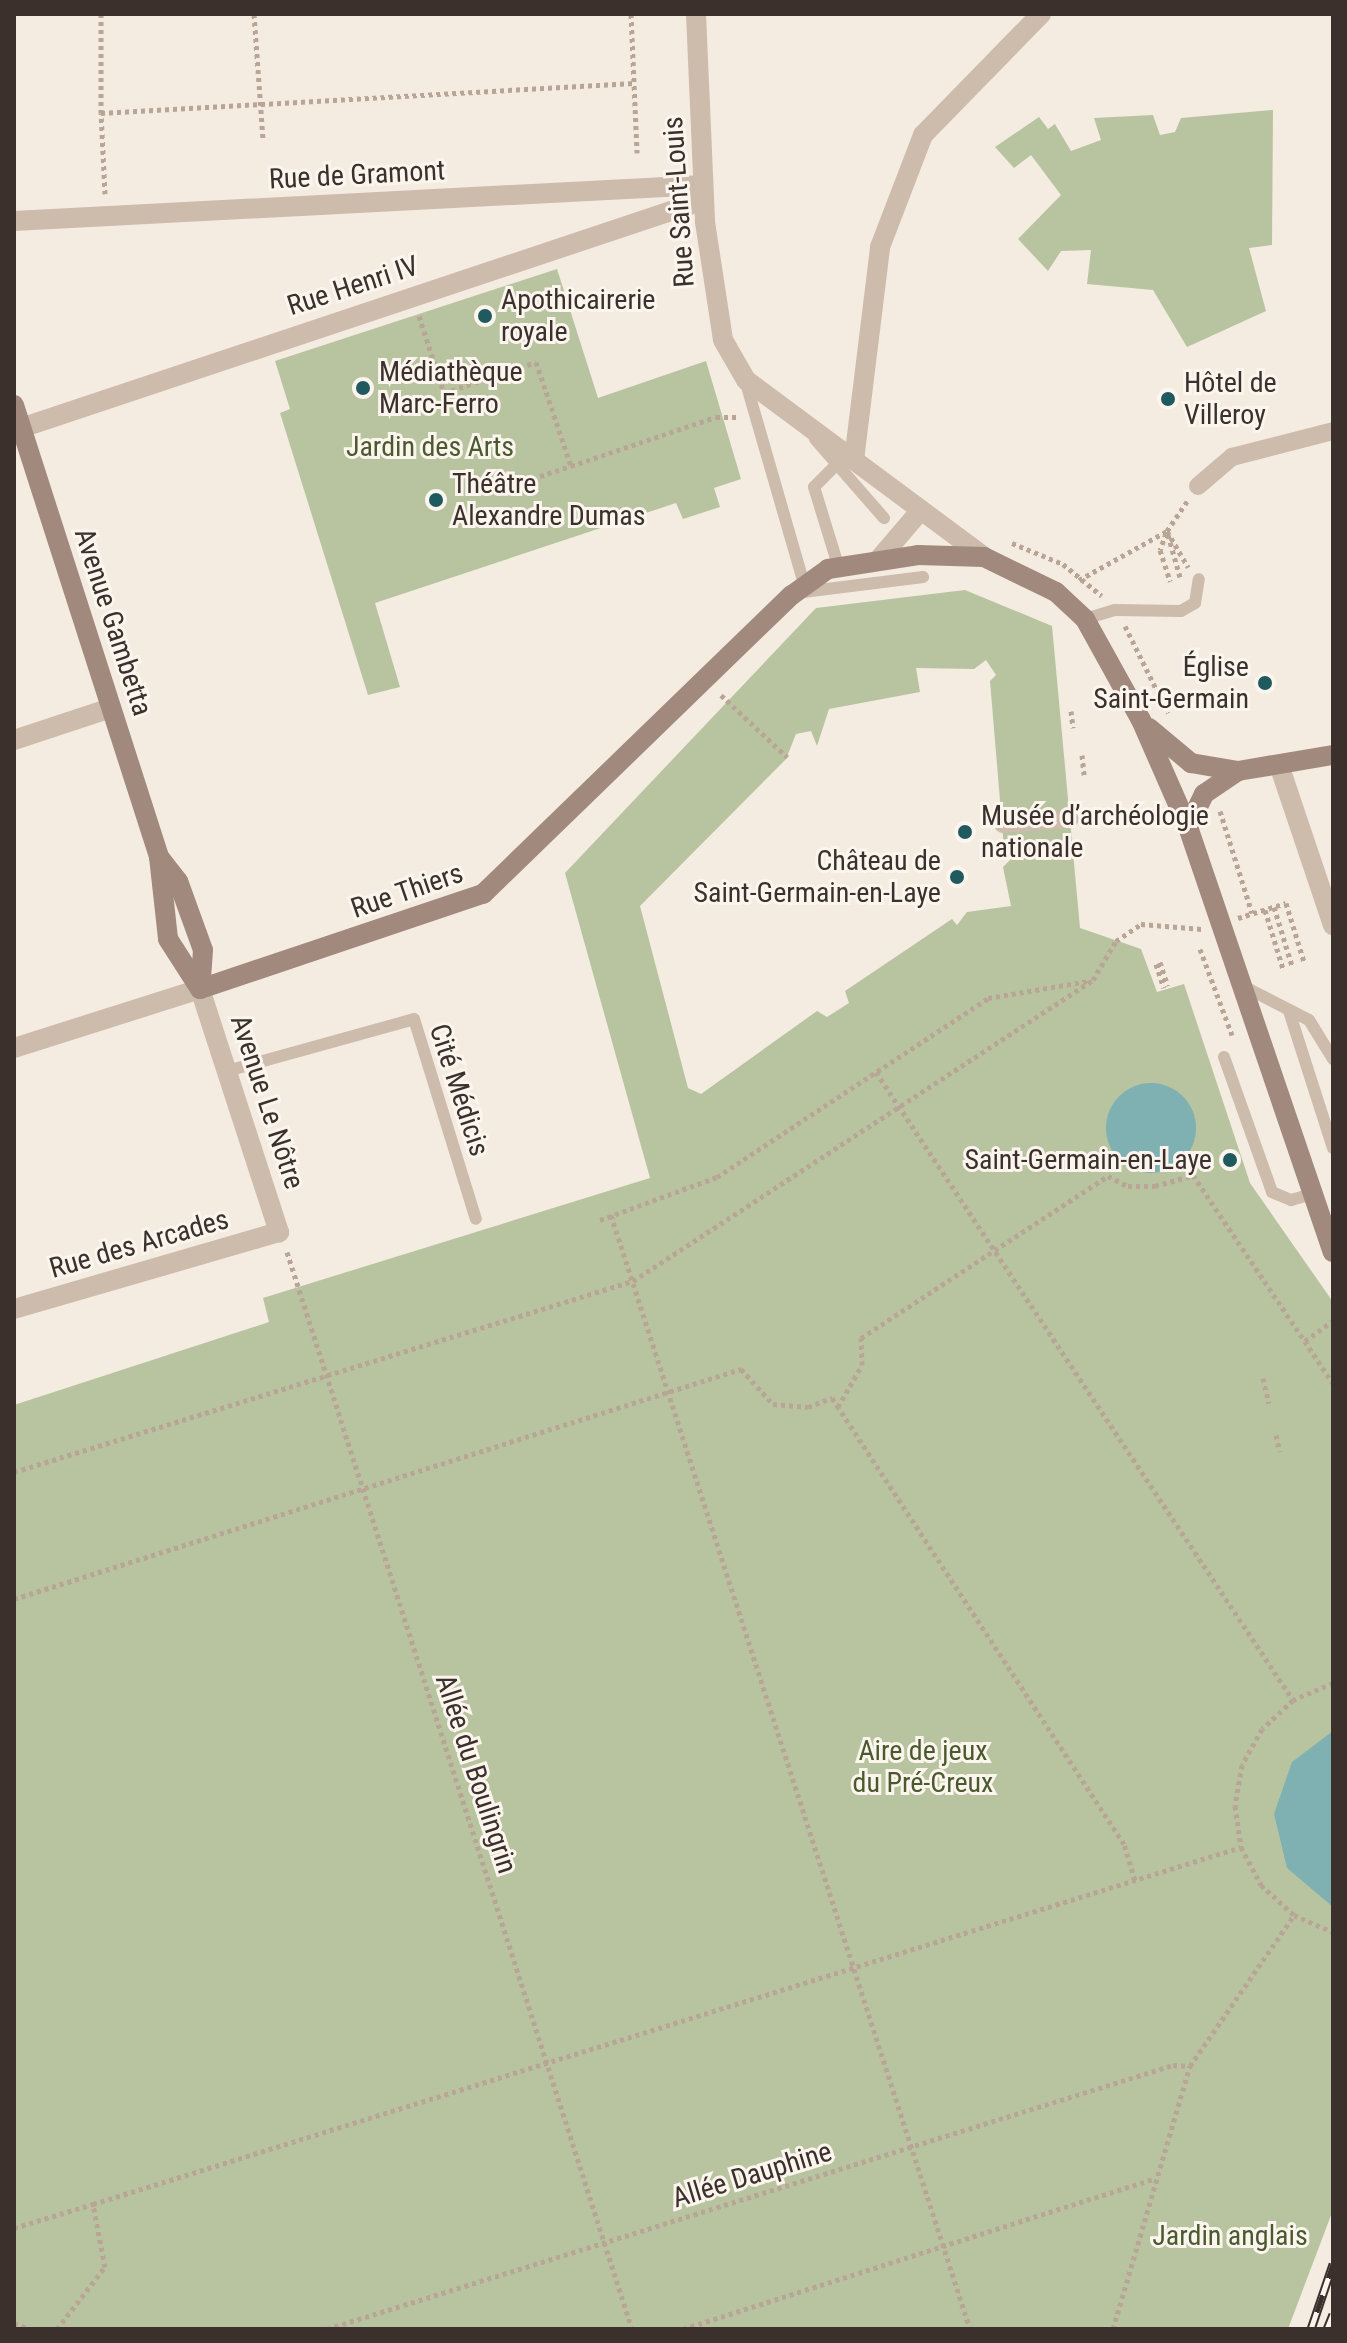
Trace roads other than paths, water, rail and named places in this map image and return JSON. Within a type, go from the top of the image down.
[{"type":"main road","name":"Avenue Gambetta","points":[[14,405],[159,857],[168,939],[200,989]]},
{"type":"main road","name":"Rue Thiers","points":[[200,989],[483,894],[798,589],[838,565],[880,558],[984,557]]},
{"type":"main road","points":[[984,557],[1056,592],[1085,619],[1141,720],[1188,827],[1333,1252]]},
{"type":"main road","points":[[1141,720],[1191,763],[1238,771],[1333,755]]},
{"type":"main road","points":[[1188,827],[1204,794],[1238,771]]},
{"type":"main road","name":"Avenue Gambetta","points":[[159,857],[178,881],[203,950],[200,989]]},
{"type":"street","name":"Rue Saint-Louis","points":[[696,14],[712,292],[723,340],[746,380]]},
{"type":"street","points":[[845,462],[880,247],[923,135],[1041,14]]},
{"type":"street","name":"Rue de Gramont","points":[[14,221],[704,192]]},
{"type":"street","name":"Rue Henri IV","points":[[21,428],[413,296],[704,192]]},
{"type":"street","points":[[746,380],[798,418],[845,462],[921,510],[984,557]]},
{"type":"street","points":[[1198,486],[1232,457],[1333,431]]},
{"type":"street","points":[[880,558],[921,510]]},
{"type":"street","points":[[14,740],[111,708]]},
{"type":"street","points":[[1279,765],[1331,914]]},
{"type":"street","points":[[1003,824],[1070,819]]},
{"type":"street","name":"Rue Thiers","points":[[14,1048],[200,989]]},
{"type":"street","name":"Avenue Le Nôtre","points":[[200,989],[279,1232]]},
{"type":"street","name":"Rue des Arcades","points":[[14,1309],[279,1232]]},
{"type":"lane","points":[[746,380],[798,589],[923,577]]},
{"type":"lane","points":[[838,565],[814,487],[845,462],[884,518]]},
{"type":"lane","points":[[1085,619],[1115,610],[1181,611],[1195,603],[1194,577]]},
{"type":"lane","points":[[1243,986],[1323,1032],[1333,1059]]},
{"type":"lane","points":[[1289,1011],[1333,1148]]},
{"type":"lane","name":"Cité Médicis","points":[[227,1071],[414,1019],[476,1219]]},
{"type":"lane","points":[[1224,1057],[1272,1192],[1291,1200],[1312,1194]]},
{"type":"water","points":[[1151,1083],[1168,1087],[1183,1096],[1192,1111],[1196,1128],[1192,1145],[1183,1160],[1168,1169],[1151,1173],[1134,1169],[1119,1160],[1110,1145],[1106,1128],[1110,1111],[1119,1096],[1134,1087]]},
{"type":"water","points":[[1333,1731],[1333,1907],[1287,1868],[1274,1814],[1292,1762]]},
{"type":"railway","points":[[1311,2329],[1333,2264]]},
{"type":"railway","points":[[1327,2329],[1333,2314]]},
{"type":"place","name":"Apothicairerie royale","points":[[485,316]]},
{"type":"place","name":"Médiathèque Marc-Ferro","points":[[363,388]]},
{"type":"place","name":"Hôtel de Villeroy","points":[[1168,399]]},
{"type":"place","name":"Théâtre Alexandre Dumas","points":[[436,500]]},
{"type":"place","name":"Église Saint-Germain","points":[[1265,683]]},
{"type":"place","name":"Musée d’archéologie nationale","points":[[965,832]]},
{"type":"place","name":"Château de Saint-Germain-en-Laye","points":[[957,877]]},
{"type":"place","name":"Saint-Germain-en-Laye","points":[[1230,1160]]},
{"type":"park label","name":"Jardin des Arts","points":[[430,447]]},
{"type":"park label","name":"Aire de jeux du Pré-Creux","points":[[923,1767]]},
{"type":"park label","name":"Jardin anglais","points":[[1230,2236]]}]
